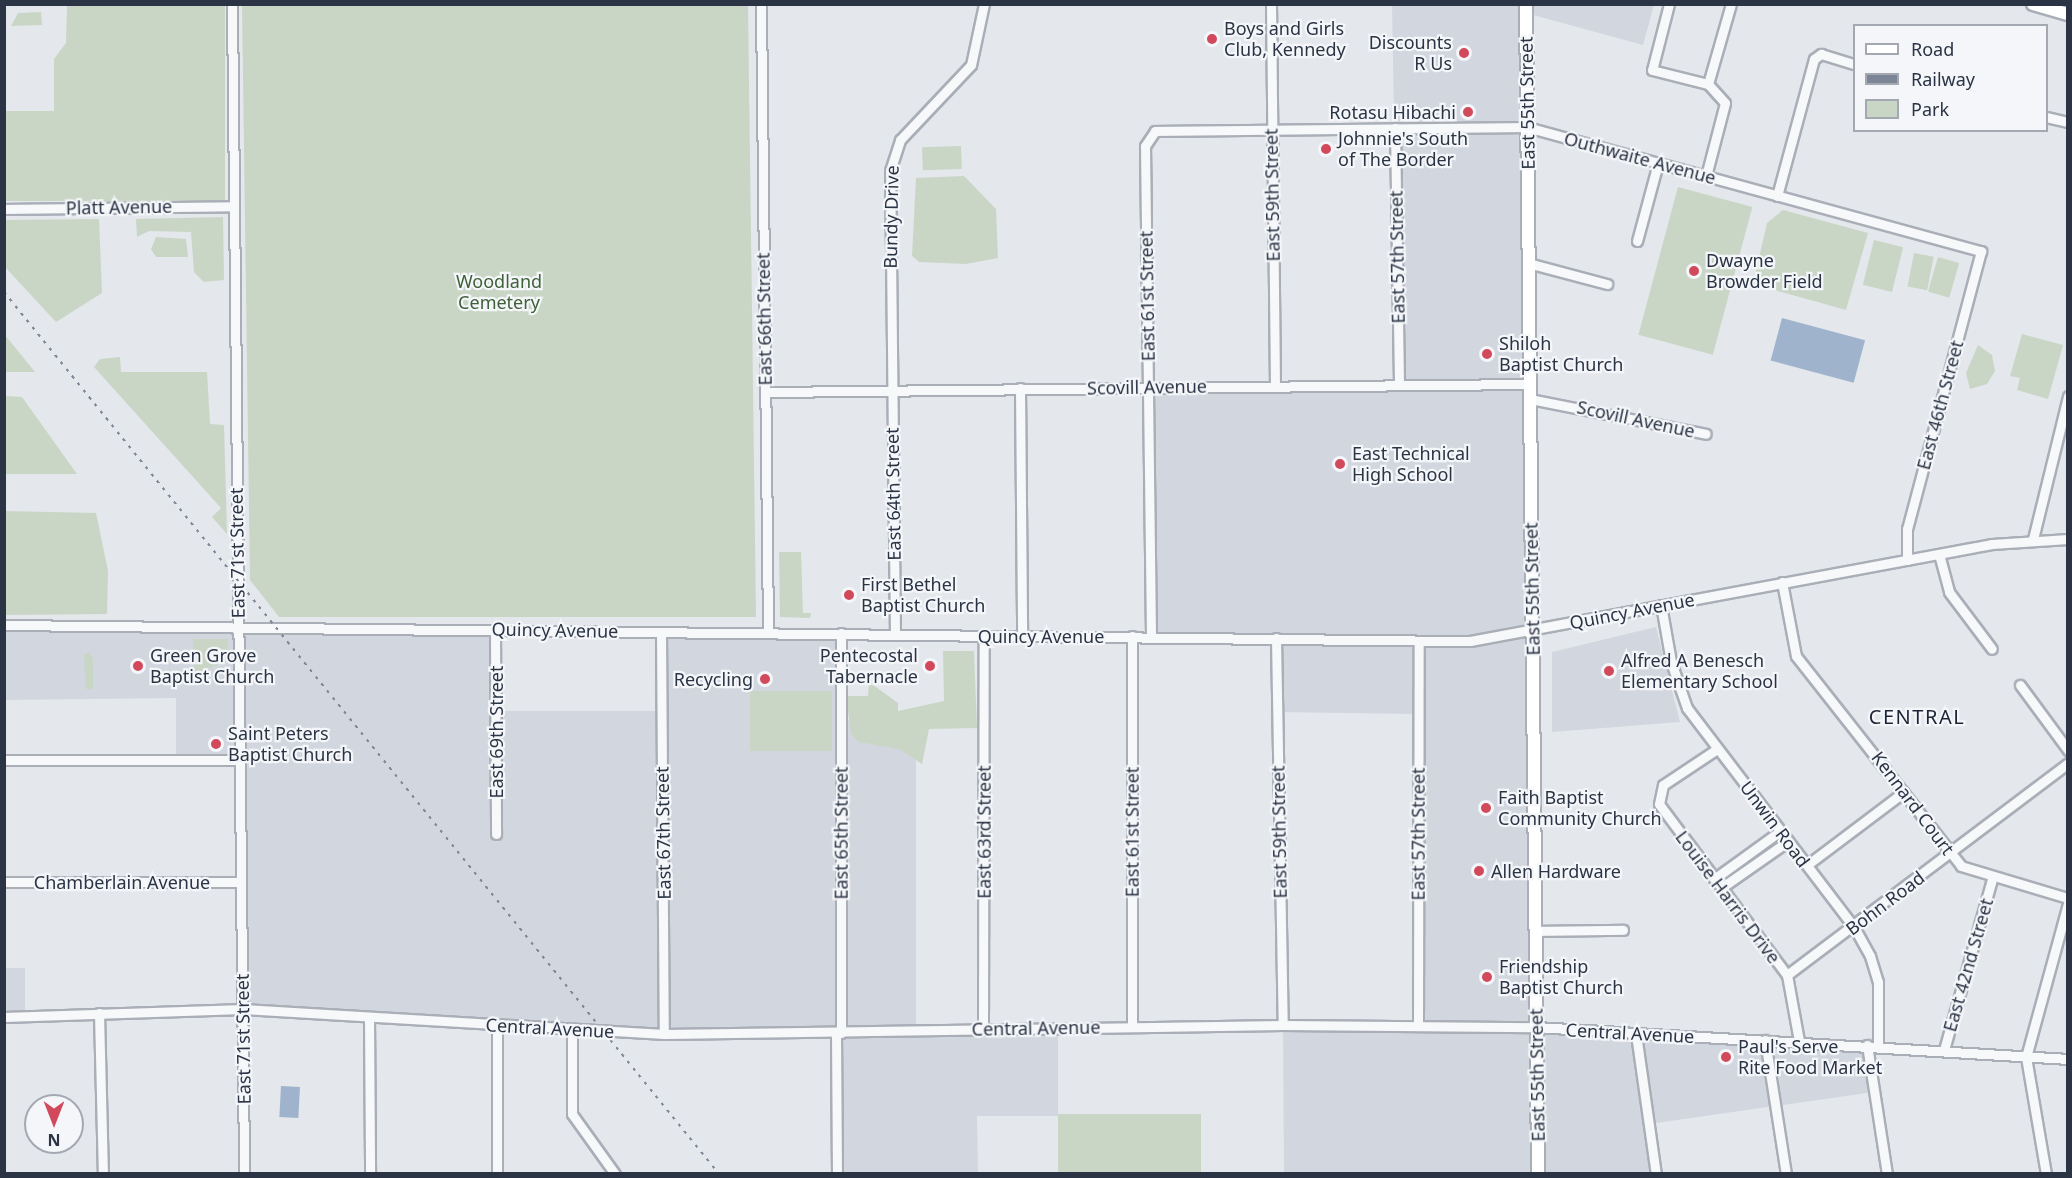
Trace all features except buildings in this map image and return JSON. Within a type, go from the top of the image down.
[{"type":"main road","name":"East 55th Street","points":[[1526,4],[1538,1173]]},
{"type":"main road","points":[[2032,4],[2067,14]]},
{"type":"street","name":"East 71st Street","points":[[232,4],[244,1173]]},
{"type":"street","name":"East 66th Street","points":[[761,4],[768,633]]},
{"type":"street","name":"Bundy Drive","points":[[892,390],[890,171],[894,149],[971,65],[984,4]]},
{"type":"street","name":"East 59th Street","points":[[1271,4],[1275,386]]},
{"type":"street","points":[[1669,4],[1652,70],[1708,84],[1720,95],[1725,113],[1706,176]]},
{"type":"street","points":[[1708,84],[1731,4]]},
{"type":"street","points":[[1777,196],[1814,59],[1821,54],[1853,64]]},
{"type":"street","points":[[2048,117],[2067,122]]},
{"type":"street","name":"East 57th Street","points":[[1395,128],[1399,385]]},
{"type":"street","name":"Outhwaite Avenue","points":[[1148,136],[1155,131],[1527,128],[1981,251]]},
{"type":"street","name":"East 61st Street","points":[[1148,136],[1151,636]]},
{"type":"street","points":[[1637,241],[1658,163]]},
{"type":"street","name":"Platt Avenue","points":[[4,209],[234,206]]},
{"type":"street","name":"East 46th Street","points":[[1907,560],[1907,529],[1981,251]]},
{"type":"street","points":[[1528,263],[1607,284]]},
{"type":"street","name":"Scovill Avenue","points":[[765,392],[1148,386],[1530,384]]},
{"type":"street","points":[[1020,388],[1022,635]]},
{"type":"street","name":"East 64th Street","points":[[892,390],[895,634]]},
{"type":"street","points":[[2033,539],[2067,396]]},
{"type":"street","name":"Scovill Avenue","points":[[1530,399],[1706,434]]},
{"type":"street","name":"Quincy Avenue","points":[[4,625],[1470,640],[1939,554],[2033,539],[2067,539]]},
{"type":"street","points":[[1939,554],[1948,592],[1992,649]]},
{"type":"street","name":"Kennard Court","points":[[1782,582],[1796,656],[1961,866],[1992,879],[2067,898]]},
{"type":"street","name":"Unwin Road","points":[[1661,605],[1678,686],[1717,749],[1854,927],[1878,982],[1878,1045]]},
{"type":"street","name":"East 69th Street","points":[[495,630],[496,834]]},
{"type":"street","name":"East 67th Street","points":[[661,632],[664,1034]]},
{"type":"street","name":"East 65th Street","points":[[837,1173],[841,633]]},
{"type":"street","name":"East 63rd Street","points":[[983,1028],[984,635]]},
{"type":"street","name":"East 61st Street","points":[[1132,636],[1132,1027]]},
{"type":"street","name":"East 59th Street","points":[[1276,638],[1283,1025]]},
{"type":"street","name":"East 57th Street","points":[[1418,1026],[1419,641]]},
{"type":"street","points":[[2020,685],[2067,750]]},
{"type":"street","name":"Louise Harris Drive","points":[[1717,749],[1662,786],[1659,795],[1661,809],[1787,975],[1798,1041]]},
{"type":"street","points":[[4,760],[238,760]]},
{"type":"street","name":"Bohn Road","points":[[1787,975],[1854,927],[2067,763]]},
{"type":"street","points":[[1807,865],[1904,792]]},
{"type":"street","points":[[1714,879],[1780,831]]},
{"type":"street","points":[[1721,888],[1788,841]]},
{"type":"street","name":"East 42nd Street","points":[[1944,1050],[1992,879]]},
{"type":"street","name":"Chamberlain Avenue","points":[[4,882],[240,882]]},
{"type":"street","points":[[2046,1173],[2026,1057],[2067,903]]},
{"type":"street","points":[[1535,931],[1623,930]]},
{"type":"street","name":"Central Avenue","points":[[4,1017],[243,1009],[664,1034],[1283,1025],[1536,1027],[1878,1045],[2067,1059]]},
{"type":"street","points":[[99,1013],[103,1173]]},
{"type":"street","points":[[369,1017],[370,1173]]},
{"type":"street","points":[[497,1025],[497,1173]]},
{"type":"street","points":[[572,1029],[572,1114],[615,1173]]},
{"type":"street","points":[[1636,1034],[1656,1173]]},
{"type":"street","points":[[1765,1040],[1786,1173]]},
{"type":"street","points":[[1867,1045],[1887,1173]]},
{"type":"shaded area","points":[[1392,5],[1654,5],[1643,45],[1526,13],[1536,1027],[1867,1045],[1874,1092],[1649,1124],[1656,1173],[1284,1173],[1283,1025],[1418,1026],[1418,714],[1277,712],[1275,638],[1151,636],[1148,386],[1399,384]]},
{"type":"shaded area","points":[[5,625],[495,630],[496,711],[661,711],[661,632],[841,633],[842,720],[916,721],[916,1030],[1058,1028],[1058,1116],[977,1116],[978,1173],[837,1173],[836,1033],[664,1034],[243,1009],[238,760],[176,760],[176,698],[5,700]]},
{"type":"shaded area","name":"Alfred A Benesch Elementary School","points":[[1656,627],[1680,722],[1552,732],[1552,652]]},
{"type":"shaded area","points":[[4,968],[25,968],[25,1017],[4,1017]]},
{"type":"green space","points":[[67,5],[225,5],[225,201],[5,201],[5,111],[54,111],[54,59],[66,43]]},
{"type":"green space","name":"Woodland Cemetery","points":[[242,5],[748,5],[756,617],[279,617],[250,580]]},
{"type":"green space","points":[[41,12],[42,25],[11,26],[18,13]]},
{"type":"green space","points":[[961,146],[962,169],[923,170],[922,147]]},
{"type":"green space","points":[[964,176],[996,209],[998,258],[966,264],[919,262],[912,256],[916,178]]},
{"type":"green space","name":"Dwayne Browder Field","points":[[1678,187],[1752,207],[1713,355],[1638,335]]},
{"type":"green space","points":[[1783,210],[1868,233],[1846,310],[1753,284],[1767,223]]},
{"type":"green space","points":[[223,217],[224,280],[204,282],[194,272],[191,232],[149,231],[137,237],[136,219]]},
{"type":"green space","points":[[99,219],[102,293],[56,322],[5,267],[5,220]]},
{"type":"green space","points":[[156,237],[186,239],[188,257],[156,257],[151,249]]},
{"type":"green space","points":[[1874,240],[1903,247],[1892,292],[1863,285]]},
{"type":"green space","points":[[1914,253],[1934,257],[1927,290],[1908,286]]},
{"type":"green space","points":[[1938,257],[1959,263],[1949,298],[1928,292]]},
{"type":"green space","points":[[2022,334],[2063,345],[2048,399],[2017,390],[2020,378],[2010,376]]},
{"type":"green space","points":[[5,335],[35,372],[5,372]]},
{"type":"green space","points":[[1978,345],[1992,355],[1995,371],[1987,384],[1970,389],[1966,373]]},
{"type":"green space","points":[[120,357],[121,372],[207,372],[210,424],[224,425],[227,534],[212,517],[221,508],[94,367],[100,359]]},
{"type":"green space","points":[[5,396],[22,397],[77,474],[5,474]]},
{"type":"green space","points":[[5,511],[96,513],[108,571],[107,614],[5,615]]},
{"type":"green space","points":[[779,552],[801,552],[803,613],[811,613],[810,618],[780,617]]},
{"type":"green space","points":[[193,639],[228,639],[228,659],[218,659],[217,665],[194,675]]},
{"type":"green space","points":[[943,651],[974,651],[977,728],[929,729],[922,764],[899,749],[859,742],[851,734],[846,696],[868,696],[869,682],[898,703],[898,711],[944,701]]},
{"type":"green space","points":[[89,652],[93,659],[93,689],[86,689],[84,655]]},
{"type":"green space","points":[[750,691],[832,691],[832,751],[750,751]]},
{"type":"green space","points":[[1058,1114],[1201,1114],[1201,1173],[1058,1173]]},
{"type":"water","points":[[1782,318],[1865,340],[1854,383],[1771,361]]},
{"type":"water","points":[[281,1086],[300,1087],[298,1118],[279,1117]]},
{"type":"railway","points":[[4,292],[719,1174]]},
{"type":"place","name":"Boys and Girls Club, Kennedy","points":[[1212,39]]},
{"type":"place","name":"Discounts R Us","points":[[1464,53]]},
{"type":"place","name":"Rotasu Hibachi","points":[[1468,112]]},
{"type":"place","name":"Johnnie's South of The Border","points":[[1326,149]]},
{"type":"place","name":"Dwayne Browder Field","points":[[1694,271]]},
{"type":"place","name":"Shiloh Baptist Church","points":[[1487,354]]},
{"type":"place","name":"East Technical High School","points":[[1340,464]]},
{"type":"place","name":"First Bethel Baptist Church","points":[[849,595]]},
{"type":"place","name":"Green Grove Baptist Church","points":[[138,666]]},
{"type":"place","name":"Pentecostal Tabernacle","points":[[930,666]]},
{"type":"place","name":"Alfred A Benesch Elementary School","points":[[1609,671]]},
{"type":"place","name":"Recycling","points":[[765,679]]},
{"type":"place","name":"Saint Peters Baptist Church","points":[[216,744]]},
{"type":"place","name":"Faith Baptist Community Church","points":[[1486,808]]},
{"type":"place","name":"Allen Hardware","points":[[1479,871]]},
{"type":"place","name":"Friendship Baptist Church","points":[[1487,977]]},
{"type":"place","name":"Paul's Serve Rite Food Market","points":[[1726,1057]]},
{"type":"district","name":"CENTRAL","points":[[1917,716]]}]
